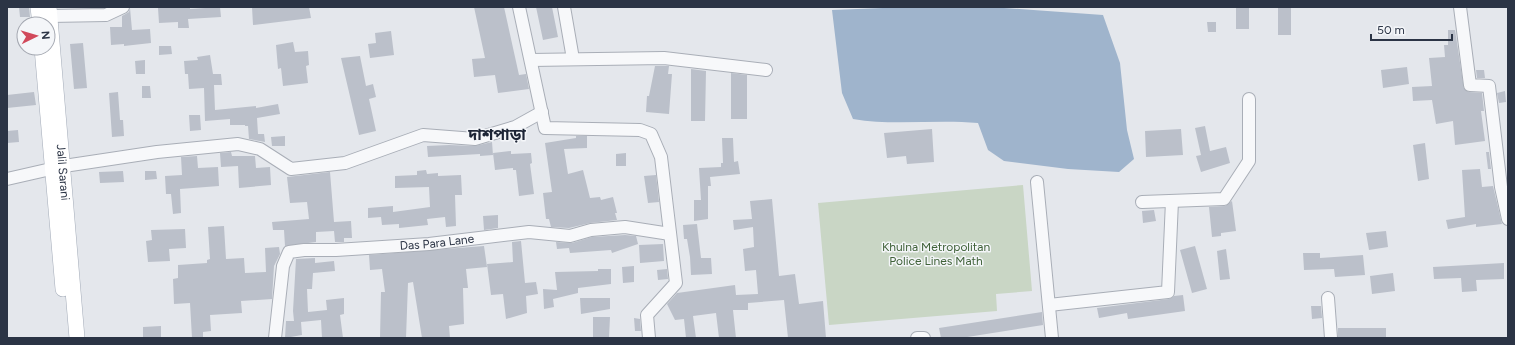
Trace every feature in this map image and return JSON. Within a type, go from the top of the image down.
[{"type":"main road","name":"Jalil Sarani","points":[[44,14],[58,167],[77,338]]},
{"type":"main road","name":"Jalil Sarani","points":[[43,56],[58,167],[67,338]]},
{"type":"street","points":[[44,14],[106,15],[123,7]]},
{"type":"street","points":[[519,7],[545,128],[640,130],[651,134],[661,157],[676,283],[647,315],[650,338]]},
{"type":"street","points":[[564,7],[573,59]]},
{"type":"street","points":[[1460,7],[1470,84],[1489,86],[1501,187],[1508,219]]},
{"type":"street","points":[[531,60],[664,58],[766,70]]},
{"type":"street","points":[[1142,202],[1224,199],[1249,161],[1249,99]]},
{"type":"street","points":[[7,179],[58,167],[158,152],[238,144],[260,149],[291,169],[345,163],[423,135],[475,139],[515,127],[542,112]]},
{"type":"street","points":[[1037,182],[1052,338]]},
{"type":"street","points":[[1049,305],[1168,292],[1172,201]]},
{"type":"street","name":"Das Para Lane","points":[[275,338],[283,266],[289,252],[429,244],[529,232],[570,236],[591,230],[625,227],[670,234]]},
{"type":"street","points":[[1328,298],[1331,338]]},
{"type":"street","points":[[917,338],[924,338]]},
{"type":"green space","name":"Khulna Metropolitan Police Lines Math","points":[[1023,185],[1032,291],[996,294],[997,311],[829,325],[818,203]]},
{"type":"water","points":[[908,7],[990,7],[1103,15],[1120,63],[1127,130],[1134,159],[1119,172],[1068,169],[1004,161],[988,150],[978,123],[884,122],[853,119],[842,93],[832,10]]},
{"type":"building","points":[[19,7],[29,7],[30,16],[20,16]]},
{"type":"building","points":[[190,7],[190,9],[220,7],[221,17],[188,19],[189,28],[178,28],[178,22],[159,23],[158,8]]},
{"type":"building","points":[[252,7],[309,7],[311,18],[253,25]]},
{"type":"building","points":[[474,7],[504,7],[519,75],[526,74],[529,89],[498,93],[495,75],[474,77],[472,59],[485,58]]},
{"type":"building","points":[[536,7],[552,7],[558,37],[543,40]]},
{"type":"building","points":[[1278,7],[1291,7],[1291,35],[1278,35]]},
{"type":"building","points":[[130,8],[132,30],[150,29],[151,43],[124,46],[124,44],[111,45],[110,27],[122,27],[122,16],[129,12]]},
{"type":"building","points":[[1236,8],[1249,8],[1249,29],[1236,29]]},
{"type":"building","points":[[1207,22],[1216,22],[1216,32],[1208,32]]},
{"type":"building","points":[[1448,30],[1455,30],[1464,89],[1469,92],[1482,93],[1484,111],[1481,111],[1485,141],[1455,145],[1453,121],[1436,124],[1432,100],[1413,101],[1412,87],[1432,86],[1429,58],[1445,57],[1444,45],[1448,45]]},
{"type":"building","points":[[391,31],[394,55],[370,58],[368,44],[376,43],[375,33]]},
{"type":"building","points":[[293,42],[295,52],[308,51],[309,65],[306,66],[308,83],[283,86],[281,68],[278,69],[276,45]]},
{"type":"building","points":[[83,43],[87,88],[74,89],[70,44]]},
{"type":"building","points":[[159,46],[171,46],[172,54],[159,55]]},
{"type":"building","points":[[210,55],[213,74],[221,74],[222,85],[214,85],[215,110],[256,106],[256,108],[278,104],[280,114],[257,118],[258,134],[264,134],[265,142],[249,139],[248,126],[230,125],[230,119],[205,121],[204,88],[189,89],[188,74],[185,74],[184,61],[198,60],[197,57]]},
{"type":"building","points":[[360,56],[366,86],[373,84],[376,97],[369,99],[376,131],[359,135],[341,58]]},
{"type":"building","points":[[145,60],[145,74],[136,74],[135,61]]},
{"type":"building","points":[[655,66],[669,66],[668,74],[672,74],[669,114],[646,112],[647,96],[649,96]]},
{"type":"building","points":[[1407,67],[1409,84],[1383,88],[1381,70]]},
{"type":"building","points":[[691,69],[706,71],[705,121],[691,121]]},
{"type":"building","points":[[1476,70],[1484,70],[1485,78],[1477,78]]},
{"type":"building","points":[[731,73],[747,75],[747,119],[731,119]]},
{"type":"building","points":[[142,86],[150,86],[151,98],[142,98]]},
{"type":"building","points":[[1505,91],[1506,102],[1499,103],[1497,93]]},
{"type":"building","points":[[34,92],[36,105],[7,108],[7,95]]},
{"type":"building","points":[[118,92],[120,120],[123,120],[124,136],[112,137],[109,93]]},
{"type":"building","points":[[189,115],[200,115],[201,130],[190,131]]},
{"type":"building","points":[[1205,126],[1210,151],[1226,147],[1230,163],[1201,172],[1196,156],[1201,155],[1195,128]]},
{"type":"building","points":[[932,129],[934,162],[907,164],[906,156],[887,158],[884,133]]},
{"type":"building","points":[[1181,129],[1183,155],[1146,157],[1145,131]]},
{"type":"building","points":[[18,130],[19,142],[7,143],[7,131]]},
{"type":"building","points":[[285,136],[285,146],[272,146],[271,137]]},
{"type":"building","points":[[576,136],[587,136],[587,148],[564,149],[568,174],[583,170],[590,198],[600,197],[601,200],[613,197],[617,220],[590,223],[569,228],[551,227],[549,219],[546,219],[543,193],[552,192],[545,143],[576,138]]},
{"type":"building","points":[[722,138],[733,138],[734,162],[738,161],[740,174],[710,177],[711,186],[708,186],[708,219],[694,221],[694,200],[701,200],[699,168],[721,167],[721,163],[723,163]]},
{"type":"building","points":[[492,142],[493,155],[480,156],[480,154],[428,157],[427,146],[475,146]]},
{"type":"building","points":[[1425,143],[1429,179],[1418,181],[1413,145]]},
{"type":"building","points":[[511,151],[511,154],[531,153],[532,163],[530,164],[534,194],[519,196],[516,170],[513,170],[513,168],[495,170],[493,153]]},
{"type":"building","points":[[231,152],[232,156],[255,156],[256,168],[270,167],[271,185],[239,188],[238,166],[221,167],[220,153]]},
{"type":"building","points":[[1486,152],[1489,152],[1491,169],[1488,169]]},
{"type":"building","points":[[626,153],[626,166],[616,166],[616,154]]},
{"type":"building","points":[[197,156],[198,168],[218,167],[219,186],[180,189],[181,213],[173,214],[171,194],[166,194],[165,176],[182,175],[181,157]]},
{"type":"building","points":[[1480,169],[1482,187],[1493,186],[1502,224],[1476,227],[1476,224],[1448,229],[1446,220],[1465,217],[1462,170]]},
{"type":"building","points":[[426,170],[427,174],[438,173],[438,176],[461,175],[462,195],[455,195],[456,226],[446,227],[445,217],[427,219],[428,225],[399,228],[399,224],[382,225],[381,217],[368,218],[368,208],[393,206],[393,212],[430,207],[429,187],[395,188],[395,176],[417,175],[417,171]]},
{"type":"building","points":[[123,171],[124,182],[100,183],[99,172]]},
{"type":"building","points":[[145,171],[156,171],[157,179],[145,180]]},
{"type":"building","points":[[330,172],[334,222],[351,221],[352,238],[344,238],[344,242],[335,242],[334,231],[316,232],[316,242],[285,246],[284,230],[273,230],[272,222],[309,219],[307,202],[290,203],[287,177]]},
{"type":"building","points":[[656,175],[659,202],[648,203],[644,176]]},
{"type":"building","points":[[772,199],[779,276],[795,274],[799,304],[823,301],[826,338],[788,338],[784,300],[748,303],[748,310],[733,310],[736,338],[719,338],[716,313],[693,316],[696,338],[686,338],[684,319],[675,320],[667,304],[677,293],[735,285],[736,295],[758,294],[756,270],[745,271],[743,249],[754,247],[753,227],[734,230],[733,220],[752,219],[750,201]]},
{"type":"building","points":[[1232,201],[1236,231],[1221,233],[1221,236],[1212,237],[1209,207],[1225,206]]},
{"type":"building","points":[[1154,210],[1156,221],[1143,223],[1142,211]]},
{"type":"building","points":[[498,215],[498,228],[484,230],[483,216]]},
{"type":"building","points":[[697,224],[701,258],[711,258],[712,274],[691,275],[690,257],[687,239],[684,239],[683,225]]},
{"type":"building","points":[[224,226],[226,259],[244,258],[245,273],[266,272],[265,248],[279,247],[280,254],[274,266],[272,299],[241,301],[242,313],[210,315],[211,331],[203,332],[203,338],[192,338],[190,303],[174,304],[173,279],[178,278],[178,265],[207,263],[207,260],[210,259],[208,227]]},
{"type":"building","points":[[185,229],[186,248],[169,249],[170,261],[148,262],[146,241],[152,240],[151,230]]},
{"type":"building","points":[[1386,231],[1388,247],[1369,250],[1366,233]]},
{"type":"building","points":[[625,235],[636,236],[638,244],[612,253],[611,250],[570,253],[569,248],[557,249],[556,242],[572,243],[592,237]]},
{"type":"building","points":[[521,241],[525,283],[536,282],[538,294],[526,296],[527,313],[506,319],[503,294],[491,295],[487,264],[513,262],[512,242]]},
{"type":"building","points":[[663,244],[664,261],[640,263],[639,245]]},
{"type":"building","points":[[484,246],[487,267],[466,269],[468,288],[463,288],[464,324],[449,326],[450,338],[422,338],[413,282],[408,283],[406,338],[380,338],[381,292],[385,292],[382,269],[370,270],[369,255]]},
{"type":"building","points":[[1195,246],[1207,289],[1192,293],[1180,250]]},
{"type":"building","points":[[1226,249],[1230,279],[1220,280],[1217,251]]},
{"type":"building","points":[[1303,253],[1320,253],[1320,258],[1363,255],[1365,275],[1335,277],[1334,269],[1304,270]]},
{"type":"building","points":[[315,258],[315,263],[334,261],[335,271],[313,273],[312,289],[307,289],[308,312],[327,310],[326,300],[344,298],[344,314],[340,315],[343,338],[322,338],[321,320],[301,322],[302,335],[285,338],[286,321],[294,321],[293,311],[296,259]]},
{"type":"building","points":[[1504,263],[1504,279],[1476,280],[1477,291],[1462,292],[1461,278],[1434,279],[1433,267]]},
{"type":"building","points":[[634,266],[634,282],[623,283],[622,267]]},
{"type":"building","points":[[598,269],[611,269],[611,284],[578,288],[578,293],[553,299],[554,307],[544,309],[543,289],[557,290],[555,272],[598,271]]},
{"type":"building","points":[[667,269],[668,279],[658,280],[657,270]]},
{"type":"building","points":[[1393,273],[1395,291],[1372,294],[1370,276]]},
{"type":"building","points":[[1183,295],[1185,311],[1128,319],[1127,313],[1099,318],[1097,308],[1169,299],[1174,296]]},
{"type":"building","points":[[580,298],[610,298],[610,309],[581,314]]},
{"type":"building","points":[[1311,306],[1321,306],[1322,318],[1312,319]]},
{"type":"building","points":[[1042,312],[1043,325],[961,338],[941,338],[939,328]]},
{"type":"building","points":[[593,317],[610,317],[609,338],[593,338]]},
{"type":"building","points":[[634,318],[640,319],[641,331],[635,331]]},
{"type":"building","points":[[161,326],[161,338],[143,338],[143,327]]},
{"type":"building","points":[[1338,328],[1386,328],[1386,338],[1338,338]]},
{"type":"district","name":"দাশপাড়া","points":[[497,134]]}]
